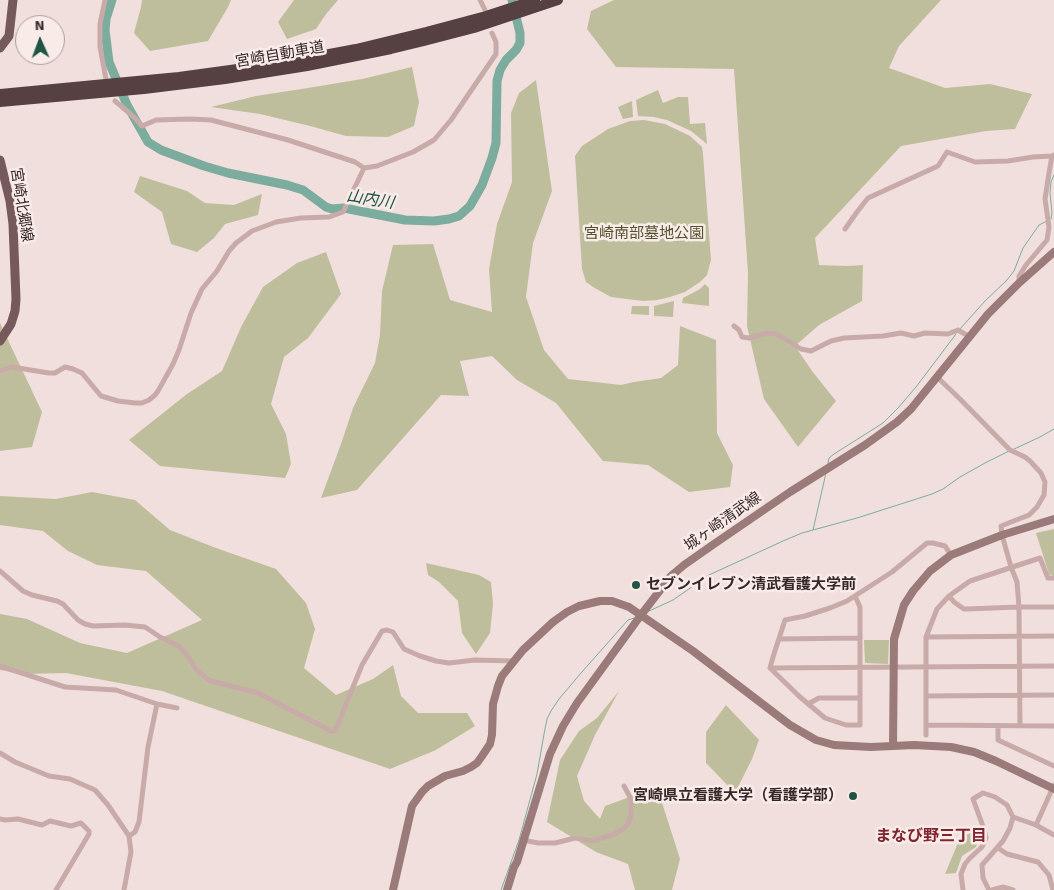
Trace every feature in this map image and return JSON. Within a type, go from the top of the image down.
[{"type":"highway","name":"宮崎自動車道","points":[[0,94],[179,77],[303,59],[356,49],[426,32],[486,16],[535,0]]},
{"type":"highway","name":"宮崎自動車道","points":[[0,102],[144,89],[307,66],[416,43],[488,23],[558,0]]},
{"type":"highway","points":[[0,90],[20,89],[38,91]]},
{"type":"main road","points":[[0,48],[9,36],[13,0]]},
{"type":"main road","name":"宮崎北郷線","points":[[0,160],[10,201],[13,224],[16,299],[11,324],[0,341]]},
{"type":"street","points":[[105,0],[100,24],[100,47],[106,79]]},
{"type":"street","points":[[480,0],[485,10]]},
{"type":"street","points":[[115,101],[142,126],[156,120],[211,120],[288,140],[355,162],[364,168],[377,166],[413,152],[434,140],[451,120],[496,54],[496,42],[492,33]]},
{"type":"street","points":[[845,229],[868,198],[938,166],[947,152],[975,162],[1008,161],[1053,156],[1045,199],[1049,227],[1047,240],[1026,265],[1019,276],[1019,283]]},
{"type":"street","points":[[0,371],[12,367],[49,373],[65,366],[82,373],[100,396],[135,403],[149,400],[158,391],[173,364],[191,313],[202,289],[233,247],[252,231],[276,222],[301,218],[329,218],[343,212],[364,168]]},
{"type":"street","name":"城ヶ崎清武線","points":[[507,890],[550,754],[563,726],[577,703],[671,576],[790,492],[865,445],[897,422],[911,409],[988,314],[1054,252]]},
{"type":"street","points":[[734,326],[739,330],[742,337],[749,338],[767,333],[777,334],[801,349],[811,350],[831,341],[844,338],[901,333],[914,336],[926,333],[948,334],[958,330],[970,337]]},
{"type":"street","points":[[937,377],[1010,450],[1030,461],[1041,473],[1045,482],[1044,495],[1037,507],[1029,515],[1001,526],[1011,567],[1017,582],[1020,726]]},
{"type":"street","points":[[894,746],[894,639],[904,605],[912,591],[930,571],[950,555],[1002,535],[1054,519]]},
{"type":"street","points":[[770,668],[785,620],[806,616],[830,608],[854,596],[892,572],[927,543],[945,546],[950,555]]},
{"type":"street","points":[[926,735],[926,637],[937,609],[949,596],[970,581],[1040,558],[1048,578],[1054,578]]},
{"type":"street","points":[[0,571],[23,591],[63,604],[78,620],[85,624],[93,626],[125,624],[145,627],[156,635],[179,646],[196,669],[206,678],[258,693],[331,731],[335,731],[362,665],[382,631],[393,632],[404,649],[436,661],[450,663],[475,660],[514,660]]},
{"type":"street","points":[[770,668],[825,718],[846,725],[860,725],[860,607],[854,596]]},
{"type":"street","points":[[949,596],[966,610],[1054,606]]},
{"type":"street","points":[[393,890],[412,806],[428,786],[445,776],[463,771],[477,763],[482,756],[490,744],[493,704],[502,676],[538,634],[553,622],[579,606],[600,601],[612,600],[643,613],[790,725],[816,740],[834,745],[951,747],[974,752],[1053,787],[1036,825]]},
{"type":"street","points":[[926,637],[1054,636]]},
{"type":"street","points":[[779,639],[859,638]]},
{"type":"street","points":[[0,666],[65,687],[116,690],[157,704],[177,708]]},
{"type":"street","points":[[770,668],[1054,666]]},
{"type":"street","points":[[926,696],[1054,695]]},
{"type":"street","points":[[808,704],[819,698],[860,698]]},
{"type":"street","points":[[129,836],[135,832],[139,822],[148,747],[157,704]]},
{"type":"street","points":[[926,725],[1054,726]]},
{"type":"street","points":[[998,726],[998,740],[1054,766]]},
{"type":"street","points":[[0,753],[15,762],[48,776],[70,779],[95,790],[108,805],[129,836],[131,852],[124,890]]},
{"type":"street","points":[[523,840],[538,843],[556,843],[575,838],[593,841],[615,834],[628,824],[631,815],[631,798],[624,786]]},
{"type":"street","points":[[963,890],[961,874],[963,869],[970,858],[982,847],[986,838],[973,799],[983,793],[995,796],[1007,805],[1014,817],[1054,834]]},
{"type":"street","points":[[1013,890],[1004,886],[990,890],[983,878],[982,865],[998,848],[1014,817]]},
{"type":"street","points":[[0,819],[18,819],[42,825],[50,821],[71,826],[81,823],[89,831],[56,890]]},
{"type":"street","points":[[998,848],[1007,854],[1038,862],[1049,874],[1052,890]]},
{"type":"green space","points":[[142,0],[231,0],[208,41],[150,51],[134,33]]},
{"type":"green space","points":[[294,0],[338,0],[316,29],[287,39],[278,22]]},
{"type":"green space","points":[[614,0],[941,0],[899,46],[889,68],[945,88],[990,84],[1032,94],[1015,129],[986,131],[901,146],[815,238],[819,265],[863,265],[862,301],[819,325],[795,346],[836,401],[798,447],[764,399],[747,326],[748,273],[734,69],[616,67],[587,29],[591,11]]},
{"type":"green space","points":[[412,67],[419,102],[414,126],[388,137],[346,136],[260,114],[211,107],[256,96],[362,79]]},
{"type":"green space","points":[[536,80],[552,191],[533,243],[526,297],[544,350],[568,379],[621,385],[661,378],[678,365],[680,326],[716,340],[717,433],[733,465],[730,487],[689,492],[648,465],[603,461],[556,403],[517,380],[492,356],[460,361],[469,396],[441,395],[357,490],[321,498],[353,408],[375,363],[380,335],[382,291],[393,245],[433,244],[450,300],[492,312],[489,269],[497,224],[512,182],[511,113],[519,93]]},
{"type":"green space","points":[[658,90],[663,103],[678,97],[688,97],[690,124],[705,123],[707,144],[691,131],[667,120],[638,116],[636,100]]},
{"type":"green space","points":[[632,101],[633,117],[623,119],[618,107]]},
{"type":"green space","name":"宮崎南部墓地公園","points":[[644,120],[665,124],[690,136],[702,147],[711,260],[707,275],[685,292],[657,300],[643,301],[611,297],[586,282],[582,269],[575,156],[582,146],[608,129],[630,121]]},
{"type":"green space","points":[[140,176],[187,191],[205,203],[234,205],[262,194],[258,215],[225,224],[214,238],[197,252],[171,244],[162,212],[134,192]]},
{"type":"green space","points":[[326,252],[341,294],[308,338],[284,357],[271,404],[286,434],[291,464],[285,478],[160,466],[129,440],[187,394],[222,371],[241,327],[263,287],[297,263]]},
{"type":"green space","points":[[705,284],[709,288],[709,306],[682,303],[683,298],[700,289]]},
{"type":"green space","points":[[674,301],[673,317],[654,316],[654,306]]},
{"type":"green space","points":[[632,306],[649,306],[649,315],[631,314]]},
{"type":"green space","points":[[0,323],[42,412],[32,447],[0,451]]},
{"type":"green space","points":[[92,492],[135,500],[170,530],[276,569],[306,603],[315,629],[304,668],[336,695],[373,679],[393,665],[401,696],[418,713],[467,713],[475,726],[436,750],[390,769],[162,691],[66,673],[24,674],[0,670],[0,614],[27,619],[80,643],[127,653],[202,620],[146,571],[97,565],[68,551],[43,531],[0,525],[0,496],[56,499]]},
{"type":"green space","points":[[1054,529],[1054,576],[1049,574],[1036,533]]},
{"type":"green space","points":[[426,563],[479,575],[491,582],[493,604],[490,633],[476,654],[462,633],[458,601],[439,582],[428,575]]},
{"type":"green space","points":[[864,640],[889,640],[888,664],[865,663]]},
{"type":"green space","points":[[619,691],[595,735],[577,776],[584,801],[600,819],[605,806],[657,787],[680,859],[672,890],[635,890],[628,864],[596,852],[547,822],[560,760],[579,731],[597,718]]},
{"type":"green space","points":[[726,705],[759,740],[735,793],[706,763],[706,732]]},
{"type":"green space","points":[[978,829],[979,837],[976,847],[962,856],[956,873],[945,874],[960,838]]},
{"type":"waterway","name":"山内川","points":[[112,0],[106,19],[105,30],[109,62],[127,105],[148,142],[161,150],[204,166],[303,190],[326,207],[332,209],[344,208],[405,220],[434,221],[459,216],[470,206],[482,185],[492,158],[496,143],[497,81],[500,70],[506,60],[520,43],[520,33],[512,0]]},
{"type":"waterway","points":[[1051,219],[1050,193],[1054,175]]},
{"type":"waterway","points":[[960,329],[1007,280],[1014,271],[1023,248],[1039,225],[1047,221]]},
{"type":"waterway","points":[[828,464],[829,458],[883,423],[898,408],[956,334]]},
{"type":"waterway","points":[[1012,450],[1054,429]]},
{"type":"waterway","points":[[647,612],[673,600],[709,575],[783,541],[802,533],[932,494],[1009,451]]},
{"type":"waterway","points":[[813,530],[826,473]]},
{"type":"waterway","points":[[501,890],[519,840],[537,774],[547,719],[559,699],[581,673],[628,620],[634,618]]},
{"type":"place","name":"セブンイレブン清武看護大学前","points":[[636,585]]},
{"type":"place","name":"宮崎県立看護大学（看護学部）","points":[[853,796]]},
{"type":"district","name":"まなび野三丁目","points":[[931,837]]}]
